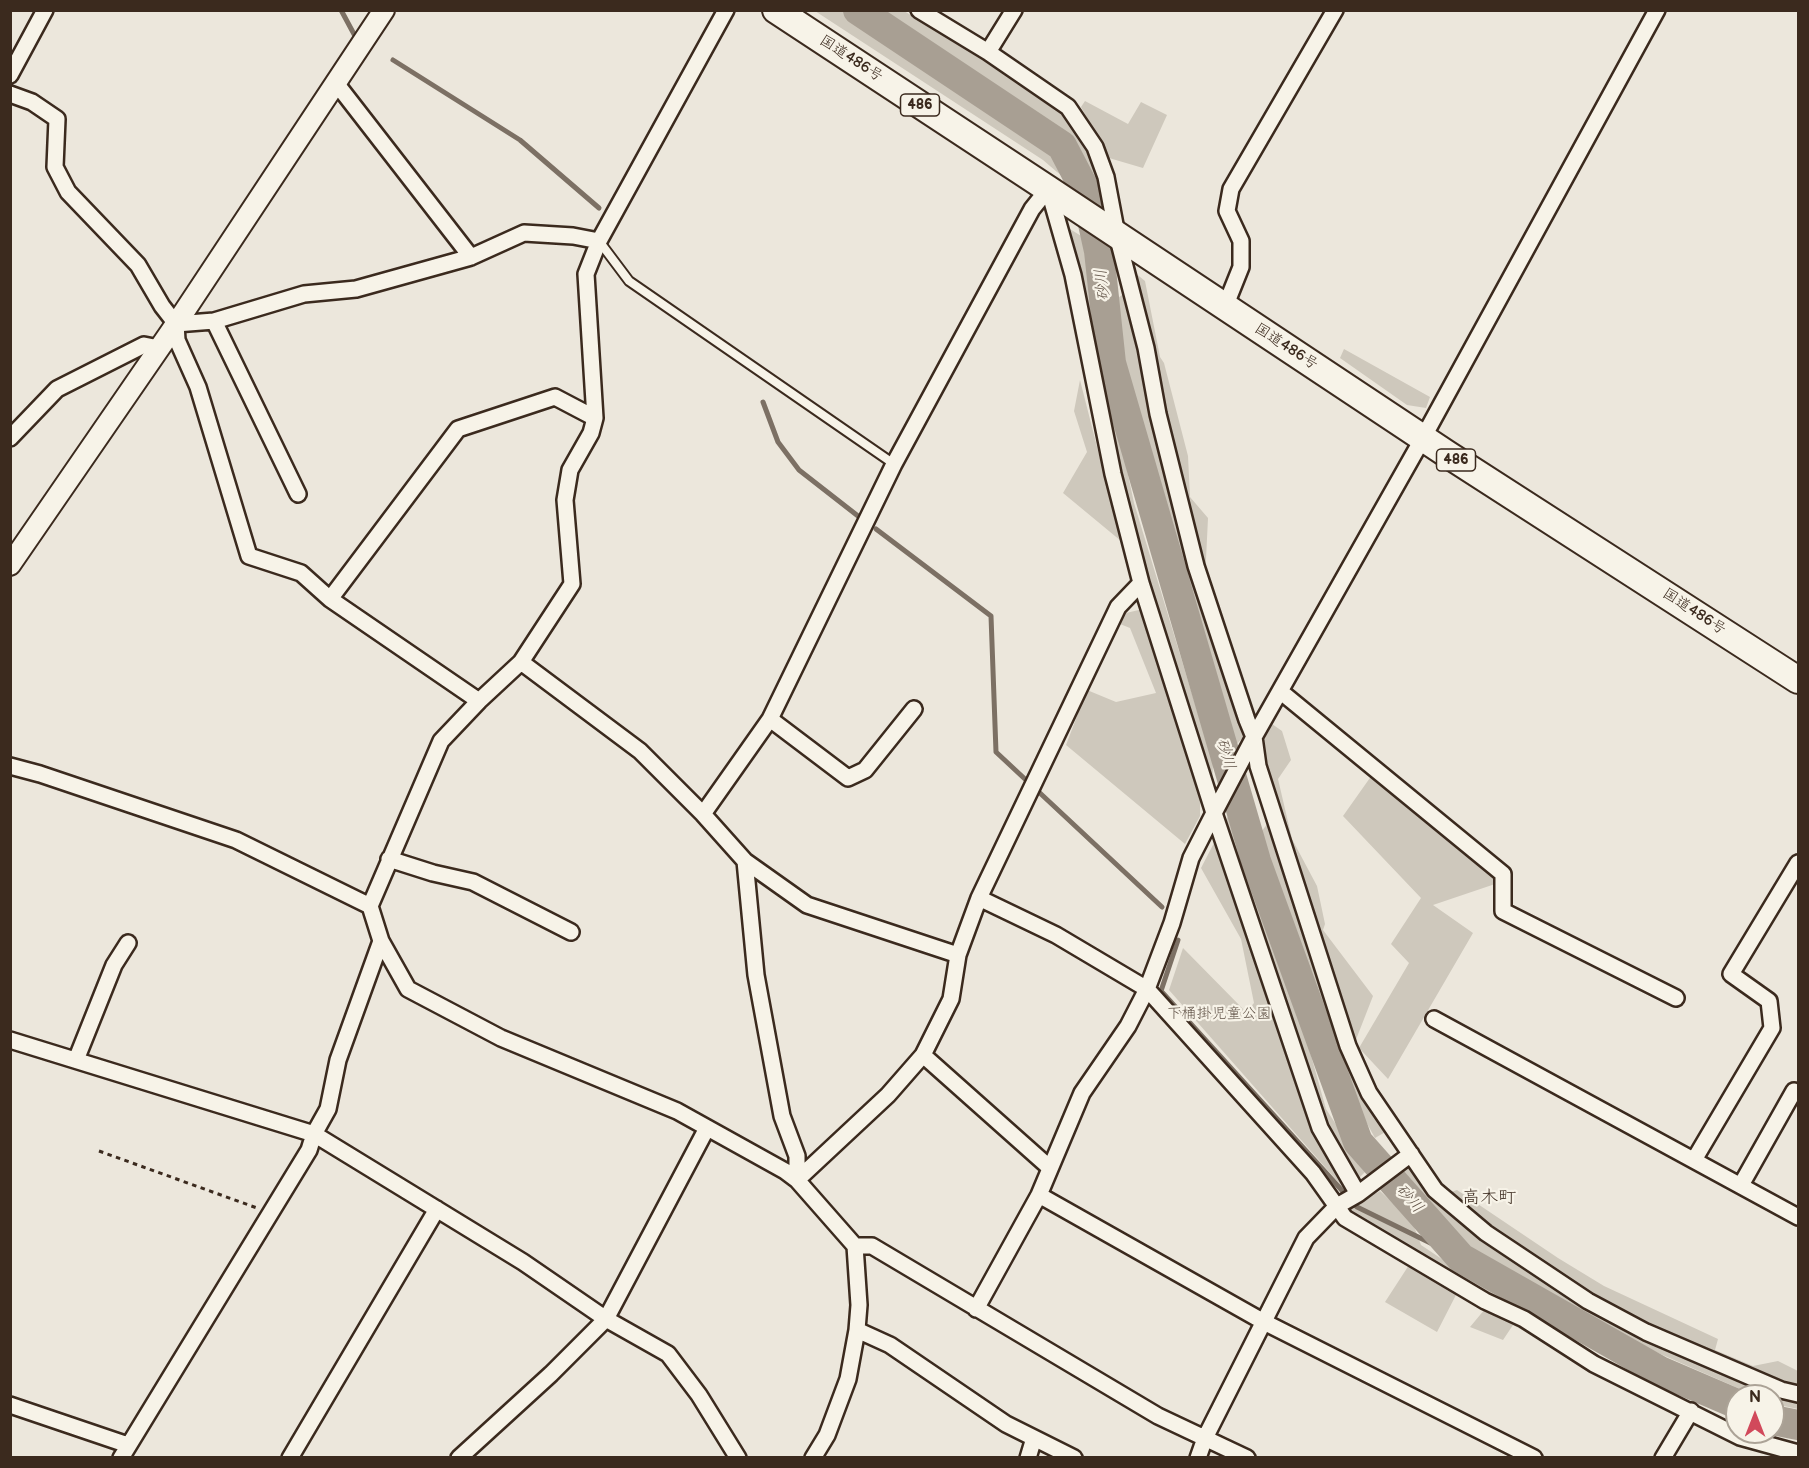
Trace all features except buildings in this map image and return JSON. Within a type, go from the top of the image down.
[{"type":"highway","name":"国道486号","points":[[777,10],[1423,438],[1798,680]]},
{"type":"street","points":[[10,75],[45,10]]},
{"type":"street","points":[[10,565],[176,324],[384,10]]},
{"type":"street","points":[[726,10],[598,241],[586,274],[595,418],[591,433],[570,470],[565,500],[572,584],[520,662],[479,700],[441,741],[370,906],[381,941],[408,989],[501,1038],[676,1111],[784,1171],[797,1180],[855,1246],[859,1305],[848,1379],[827,1435],[813,1458]]},
{"type":"street","points":[[919,10],[988,52],[1068,107],[1095,147],[1106,177],[1117,235],[1146,348],[1158,414],[1196,566],[1254,737],[1258,766],[1348,1046],[1369,1093],[1435,1190],[1486,1233],[1588,1301],[1657,1337],[1781,1390],[1798,1394]]},
{"type":"street","points":[[988,52],[1014,10]]},
{"type":"street","points":[[1225,307],[1241,267],[1241,241],[1227,211],[1231,189],[1335,10]]},
{"type":"street","points":[[976,1309],[1039,1195],[1082,1093],[1128,1026],[1147,989],[1172,923],[1191,858],[1214,813],[1254,737],[1423,438],[1657,10]]},
{"type":"street","points":[[336,83],[471,257]]},
{"type":"street","points":[[10,94],[32,102],[57,119],[55,167],[68,192],[138,265],[162,306],[176,324],[177,340],[198,387],[249,556],[301,573],[330,599],[479,700]]},
{"type":"street","points":[[703,814],[770,719],[894,464],[1032,208],[1056,194],[1113,474],[1141,583],[1214,813],[1320,1128],[1358,1194]]},
{"type":"street","points":[[176,324],[214,321],[304,294],[356,289],[471,257],[524,233],[573,236],[598,241]]},
{"type":"street","points":[[214,321],[298,494]]},
{"type":"street","points":[[10,438],[57,389],[144,345],[159,348]]},
{"type":"street","points":[[330,599],[458,429],[555,397],[595,418]]},
{"type":"street","points":[[797,1180],[888,1095],[923,1055],[951,999],[958,955],[979,898],[1118,607],[1141,583]]},
{"type":"street","points":[[520,662],[640,751],[703,814],[745,861],[807,905],[958,955]]},
{"type":"street","points":[[1280,691],[1503,874],[1503,911],[1676,998]]},
{"type":"street","points":[[770,719],[848,778],[865,770],[914,709]]},
{"type":"street","points":[[10,766],[236,840],[370,906]]},
{"type":"street","points":[[389,859],[433,873],[473,882],[571,932]]},
{"type":"street","points":[[745,861],[756,975],[782,1116],[797,1156],[797,1180]]},
{"type":"street","points":[[1694,1160],[1772,1028],[1769,1001],[1731,974],[1798,863]]},
{"type":"street","points":[[979,898],[1056,935],[1147,989],[1313,1173],[1345,1218],[1485,1301],[1524,1319],[1594,1364],[1740,1437],[1798,1453]]},
{"type":"street","points":[[10,1404],[124,1451],[309,1150],[314,1134],[328,1109],[339,1060],[381,941]]},
{"type":"street","points":[[76,1060],[114,965],[128,943]]},
{"type":"street","points":[[1434,1019],[1798,1217]]},
{"type":"street","points":[[10,1040],[314,1134],[523,1262],[606,1319],[668,1354],[699,1395],[738,1458]]},
{"type":"street","points":[[923,1055],[1050,1168]]},
{"type":"street","points":[[1741,1185],[1794,1091]]},
{"type":"street","points":[[459,1458],[551,1374],[606,1319],[707,1128]]},
{"type":"street","points":[[1198,1458],[1205,1438],[1306,1238],[1337,1206],[1358,1194],[1411,1154]]},
{"type":"street","points":[[1039,1195],[1264,1322],[1534,1458]]},
{"type":"street","points":[[290,1458],[437,1209]]},
{"type":"street","points":[[855,1246],[872,1246],[1158,1416],[1247,1458]]},
{"type":"street","points":[[857,1330],[890,1345],[1006,1424],[1074,1458]]},
{"type":"street","points":[[1662,1458],[1691,1411]]},
{"type":"street","points":[[1028,1458],[1034,1438]]},
{"type":"lane","points":[[598,241],[629,281],[894,464]]},
{"type":"path","points":[[99,1151],[270,1212]]},
{"type":"green space","points":[[815,11],[904,11],[986,59],[1059,110],[1088,147],[1103,203],[1043,160]]},
{"type":"green space","points":[[1085,101],[1128,124],[1141,102],[1167,115],[1143,168],[1109,158],[1081,107]]},
{"type":"green space","points":[[1065,226],[1091,242],[1104,361],[1134,503],[1213,763],[1212,788],[1117,470]]},
{"type":"green space","points":[[1134,272],[1145,281],[1160,357],[1164,363],[1188,456],[1190,497],[1208,518],[1205,580],[1161,412]]},
{"type":"green space","points":[[1126,292],[1179,524],[1200,600],[1245,735],[1236,745],[1177,565],[1114,341],[1118,298]]},
{"type":"green space","points":[[1344,349],[1430,397],[1426,408],[1407,405],[1340,358]]},
{"type":"green space","points":[[1080,380],[1121,541],[1063,493],[1087,452],[1074,411]]},
{"type":"green space","points":[[1143,609],[1200,792],[1200,816],[1185,844],[1066,745],[1087,690],[1116,702],[1156,693],[1130,628],[1120,624],[1126,613]]},
{"type":"green space","points":[[1272,724],[1282,731],[1291,760],[1278,779],[1292,839],[1317,886],[1325,924],[1323,930],[1373,996],[1348,1060],[1387,1131],[1375,1138],[1359,1109],[1327,1030],[1258,836],[1268,823],[1274,799],[1260,744]]},
{"type":"green space","points":[[1372,775],[1499,877],[1501,882],[1433,905],[1473,933],[1388,1079],[1359,1048],[1409,963],[1391,944],[1421,898],[1343,816]]},
{"type":"green space","name":"下桶掛児童公園","points":[[1228,816],[1248,852],[1289,977],[1326,1109],[1366,1171],[1346,1191],[1169,990],[1183,948],[1246,1012],[1254,1003],[1241,939],[1201,868]]},
{"type":"green space","points":[[1411,1164],[1448,1193],[1457,1190],[1604,1286],[1718,1339],[1715,1350],[1753,1366],[1778,1361],[1798,1371],[1798,1409],[1785,1406],[1785,1384],[1729,1384],[1649,1349],[1528,1280],[1462,1250],[1397,1175]]},
{"type":"green space","points":[[1380,1191],[1412,1221],[1421,1245],[1515,1308],[1487,1298],[1344,1210]]},
{"type":"green space","points":[[1409,1265],[1457,1293],[1437,1332],[1385,1302]]},
{"type":"green space","points":[[1485,1309],[1526,1325],[1561,1351],[1513,1325],[1503,1340],[1470,1327]]},
{"type":"waterway","points":[[341,10],[355,36]]},
{"type":"waterway","name":"砂川","points":[[858,10],[1062,146],[1086,192],[1099,251],[1111,363],[1256,861],[1358,1142],[1461,1258],[1660,1371],[1725,1399]]},
{"type":"waterway","points":[[393,60],[520,140],[599,208]]},
{"type":"waterway","points":[[763,402],[778,442],[799,470],[858,516]]},
{"type":"waterway","points":[[876,529],[991,616],[996,752],[1162,907]]},
{"type":"waterway","points":[[1178,940],[1161,991],[1357,1207],[1461,1258]]},
{"type":"waterway","name":"砂川","points":[[1785,1422],[1798,1425]]},
{"type":"district","name":"高木町","points":[[1489,1198]]}]
